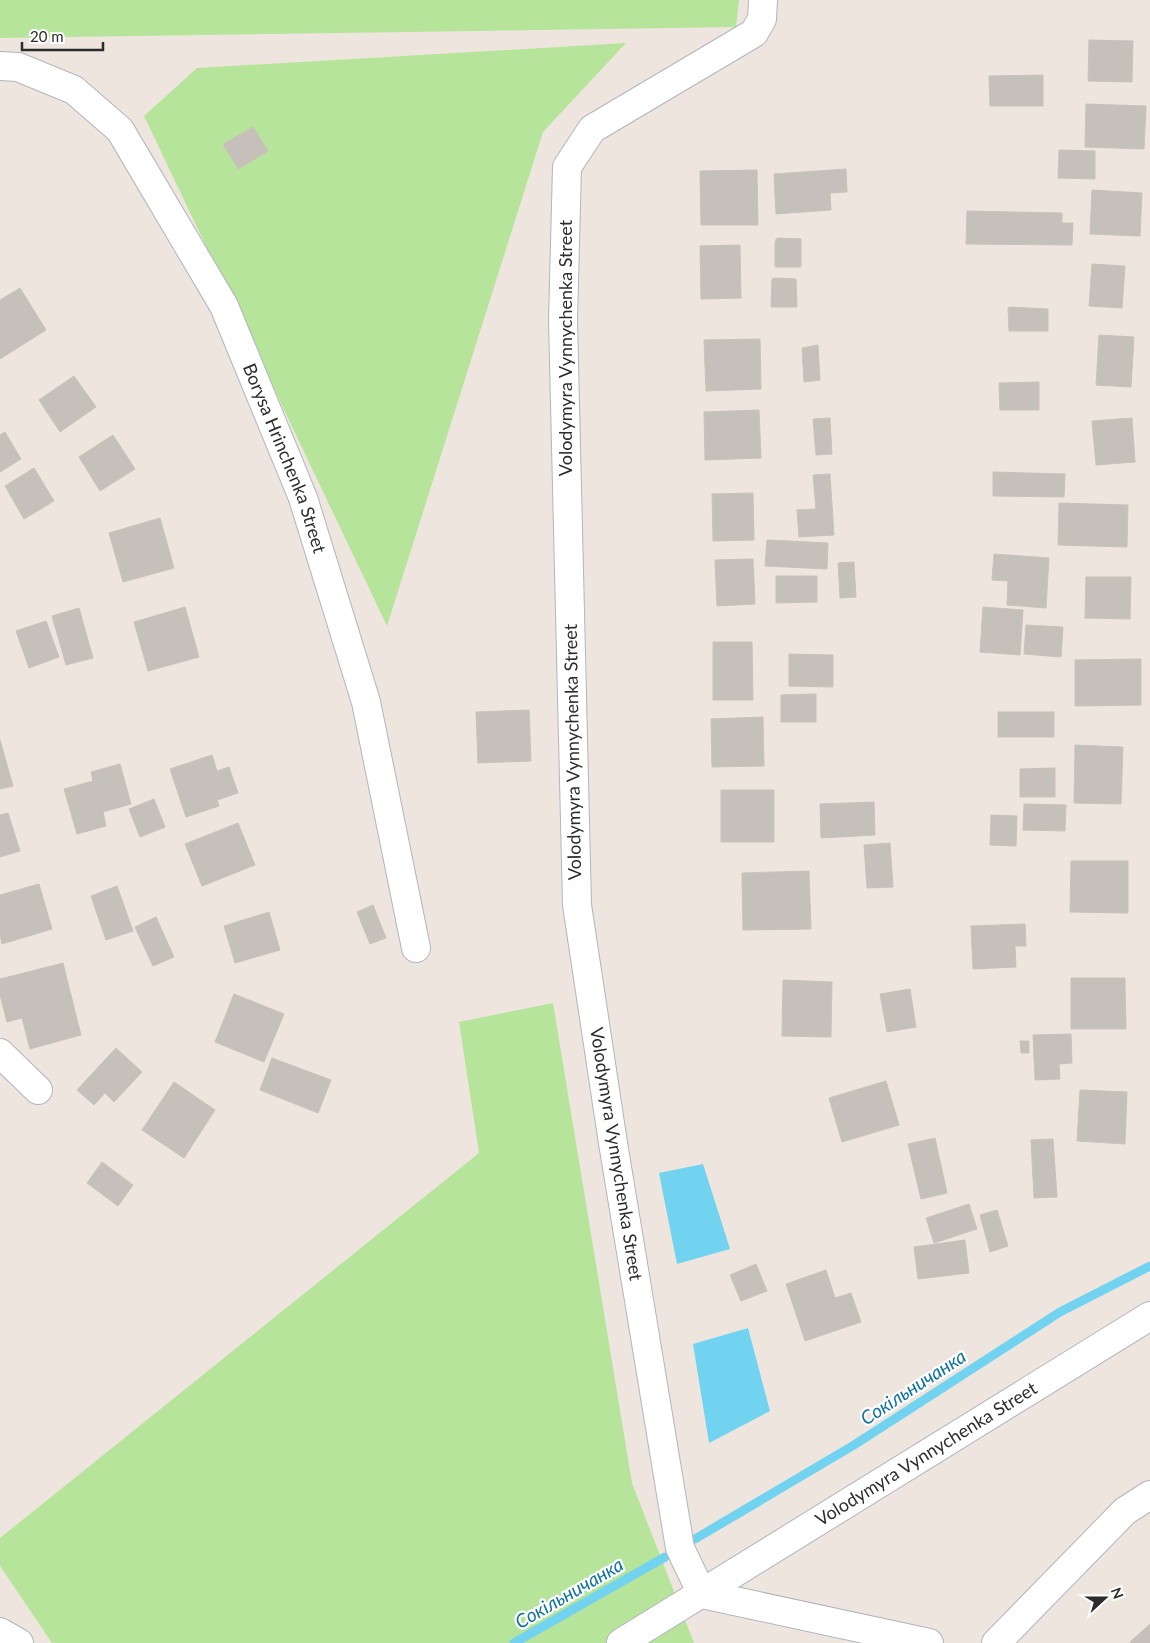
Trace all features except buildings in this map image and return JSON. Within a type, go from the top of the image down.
[{"type":"street","name":"Volodymyra Vynnychenka Street","points":[[702,1594],[680,1548],[613,1142],[577,905],[563,320],[567,167],[592,129],[754,33],[762,19],[763,0]]},
{"type":"street","name":"Borysa Hrinchenka Street","points":[[0,66],[18,67],[74,90],[120,130],[224,306],[303,498],[366,702],[416,948]]},
{"type":"street","points":[[0,1054],[38,1090]]},
{"type":"street","name":"Volodymyra Vynnychenka Street","points":[[621,1643],[1150,1316]]},
{"type":"street","points":[[996,1643],[1125,1511],[1150,1495]]},
{"type":"street","points":[[702,1594],[930,1643]]},
{"type":"street","points":[[0,1632],[19,1643]]},
{"type":"green space","points":[[0,0],[739,0],[736,27],[0,38]]},
{"type":"green space","points":[[626,43],[543,132],[387,626],[144,116],[197,68]]},
{"type":"green space","points":[[553,1003],[632,1483],[694,1643],[52,1643],[0,1566],[0,1538],[479,1153],[459,1022]]},
{"type":"water","points":[[703,1164],[730,1249],[677,1264],[659,1173]]},
{"type":"water","points":[[748,1328],[770,1411],[709,1443],[693,1344]]},
{"type":"waterway","name":"Сокільничанка","points":[[695,1539],[854,1445],[1060,1312],[1150,1266]]},
{"type":"waterway","name":"Сокільничанка","points":[[514,1643],[665,1557]]}]
